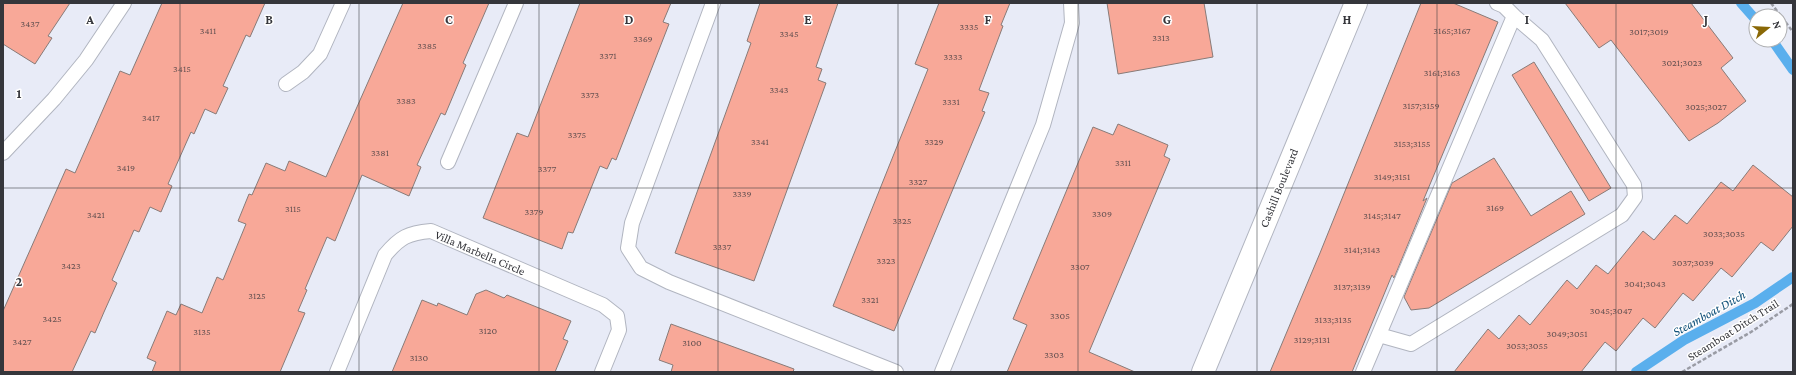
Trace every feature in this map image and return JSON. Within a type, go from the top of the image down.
[{"type":"street","name":"Cashill Boulevard","points":[[1203,372],[1356,3]]},
{"type":"lane","points":[[3,152],[54,99],[77,71],[124,3]]},
{"type":"lane","points":[[286,84],[303,72],[320,54],[343,3]]},
{"type":"lane","points":[[448,162],[516,3]]},
{"type":"lane","points":[[713,3],[632,223],[628,248],[641,268],[669,282],[896,372]]},
{"type":"lane","points":[[942,372],[1043,125],[1072,23],[1071,3]]},
{"type":"lane","points":[[1379,335],[1411,344],[1622,215],[1635,197],[1634,185],[1542,40],[1504,6],[1497,3]]},
{"type":"lane","points":[[1363,372],[1514,16]]},
{"type":"lane","name":"Villa Marbella Circle","points":[[338,372],[385,254],[396,242],[412,233],[431,231],[603,305],[616,316],[619,330],[602,372]]},
{"type":"path","points":[[1770,3],[1793,32]]},
{"type":"path","name":"Steamboat Ditch Trail","points":[[1682,372],[1751,332],[1793,304]]},
{"type":"building","points":[[3,3],[70,3],[48,36],[52,38],[35,64],[3,44]]},
{"type":"building","points":[[162,3],[265,3],[250,37],[246,35],[223,86],[228,88],[216,114],[205,109],[194,134],[191,132],[168,184],[172,186],[161,212],[150,207],[139,232],[134,230],[112,280],[117,283],[95,333],[91,331],[72,372],[3,372],[3,311],[66,169],[75,173],[120,71],[130,75]]},
{"type":"building","points":[[403,3],[489,3],[463,63],[466,65],[445,115],[441,113],[417,165],[421,167],[409,196],[362,175],[335,241],[327,237],[305,289],[307,290],[298,311],[305,313],[280,372],[152,372],[156,362],[147,358],[167,311],[176,315],[181,304],[202,313],[217,277],[223,280],[246,224],[238,221],[249,194],[252,195],[266,163],[285,171],[289,161],[326,177]]},
{"type":"building","points":[[580,3],[671,3],[663,22],[669,24],[616,160],[612,158],[607,169],[600,166],[573,233],[568,232],[562,249],[483,218],[517,133],[528,137]]},
{"type":"building","points":[[760,3],[838,3],[816,67],[822,69],[818,80],[826,83],[754,281],[675,253],[751,43],[747,41]]},
{"type":"building","points":[[939,3],[1010,3],[979,90],[989,93],[982,111],[985,112],[894,331],[833,306],[928,69],[915,64]]},
{"type":"building","points":[[1107,3],[1204,3],[1213,57],[1118,74]]},
{"type":"building","points":[[1421,3],[1453,3],[1498,22],[1423,201],[1427,198],[1394,278],[1392,275],[1352,372],[1270,372],[1320,253]]},
{"type":"building","points":[[1565,3],[1691,3],[1733,58],[1721,68],[1746,101],[1718,123],[1689,141],[1611,40],[1599,48]]},
{"type":"building","points":[[1534,62],[1611,188],[1589,201],[1512,75]]},
{"type":"building","points":[[1118,124],[1168,145],[1164,156],[1170,159],[1089,352],[1135,372],[1007,372],[1027,325],[1013,319],[1093,127],[1113,135]]},
{"type":"building","points":[[1494,158],[1531,216],[1571,191],[1585,214],[1429,308],[1411,310],[1404,297],[1452,183]]},
{"type":"building","points":[[1753,165],[1793,197],[1793,226],[1773,251],[1761,242],[1732,277],[1721,268],[1693,301],[1683,293],[1655,328],[1643,318],[1616,351],[1605,342],[1581,372],[1454,372],[1488,329],[1499,339],[1519,315],[1530,325],[1567,280],[1577,289],[1596,265],[1608,274],[1643,231],[1654,240],[1675,215],[1687,224],[1721,182],[1733,191]]},
{"type":"building","points":[[486,290],[504,298],[507,295],[571,321],[563,339],[568,341],[555,372],[392,372],[422,300],[437,306],[438,303],[467,315],[476,294]]},
{"type":"building","points":[[671,324],[794,369],[793,372],[671,372],[673,365],[659,360]]},
{"type":"waterway","name":"Steamboat Ditch","points":[[1741,3],[1748,11]]},
{"type":"waterway","name":"Steamboat Ditch","points":[[1778,48],[1793,70]]},
{"type":"waterway","name":"Steamboat Ditch","points":[[1636,372],[1684,340],[1755,303],[1793,277]]}]
